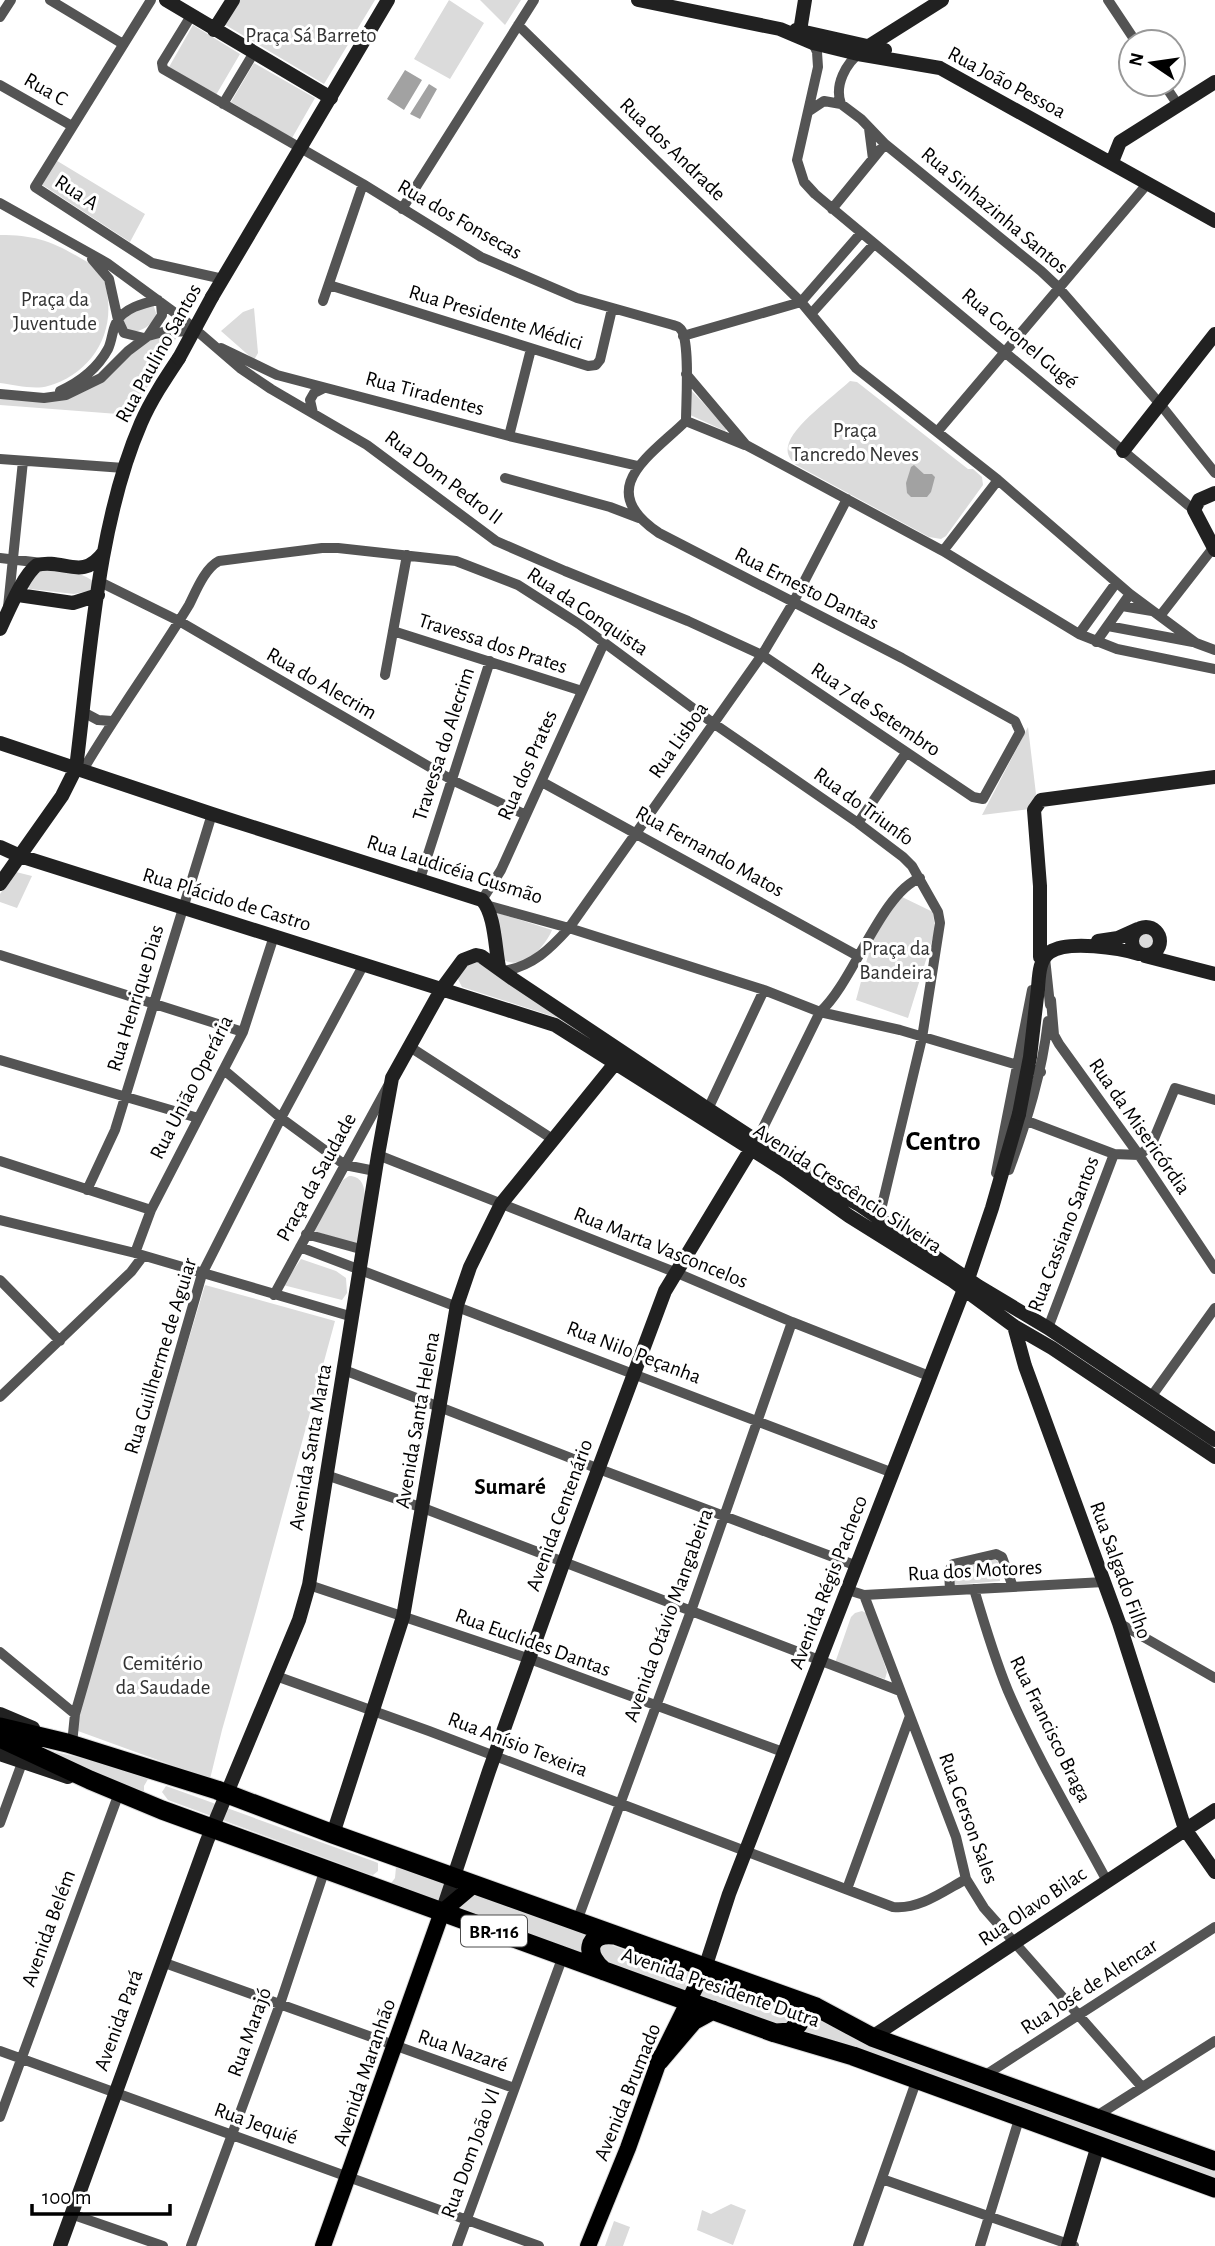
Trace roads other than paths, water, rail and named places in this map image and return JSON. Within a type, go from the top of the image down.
[{"type":"highway","name":"BR-116","points":[[0,1727],[69,1743],[178,1778],[220,1811]]},
{"type":"highway","name":"BR-116","points":[[0,1738],[162,1810],[220,1811]]},
{"type":"highway","points":[[162,1810],[154,1799],[156,1786],[163,1780],[178,1778]]},
{"type":"highway","name":"Avenida Presidente Dutra","points":[[220,1811],[333,1834],[615,1935],[706,1961],[787,1997],[817,2007],[872,2037],[1215,2161]]},
{"type":"highway","name":"Avenida Presidente Dutra","points":[[220,1811],[326,1869],[775,2033],[853,2056],[1215,2188]]},
{"type":"highway","points":[[367,1884],[377,1883],[388,1871],[386,1858],[379,1850]]},
{"type":"highway","points":[[604,1970],[593,1960],[591,1946],[593,1941],[602,1935],[615,1935]]},
{"type":"highway","points":[[775,2033],[790,2032],[799,2023],[798,2009],[787,1997]]},
{"type":"highway","points":[[659,2061],[693,2021],[713,2010]]},
{"type":"main road","points":[[442,1912],[475,1884]]},
{"type":"main road","name":"Avenida Maranhão","points":[[323,2246],[350,2177],[442,1912]]},
{"type":"main road","name":"Avenida Brumado","points":[[588,2246],[628,2148],[659,2061],[706,1961]]},
{"type":"street","points":[[50,0],[124,44]]},
{"type":"street","name":"Rua A","points":[[150,0],[35,187],[152,263],[223,279]]},
{"type":"street","points":[[166,0],[331,98]]},
{"type":"street","points":[[214,30],[233,0]]},
{"type":"street","name":"Rua Paulino Santos","points":[[79,769],[83,712],[104,551],[124,468],[148,408],[388,0]]},
{"type":"street","points":[[402,209],[534,0]]},
{"type":"street","name":"Rua João Pessoa","points":[[638,0],[780,29],[813,43],[863,50],[929,65],[957,76],[1215,221]]},
{"type":"street","points":[[841,104],[838,91],[848,62],[942,0]]},
{"type":"street","points":[[0,18],[9,1]]},
{"type":"street","points":[[1114,2],[1128,28]]},
{"type":"street","points":[[800,31],[804,7]]},
{"type":"street","points":[[191,16],[162,66],[300,149]]},
{"type":"street","name":"Rua dos Andrade","points":[[519,25],[801,302],[856,368],[936,432]]},
{"type":"street","points":[[780,29],[800,31],[863,50],[901,54],[929,65]]},
{"type":"street","points":[[800,31],[813,43],[817,52],[818,67],[809,111]]},
{"type":"street","points":[[892,32],[892,48],[901,54]]},
{"type":"street","points":[[223,104],[253,54]]},
{"type":"street","points":[[1093,152],[1120,142],[1215,82]]},
{"type":"street","name":"Rua C","points":[[0,85],[72,126]]},
{"type":"street","points":[[1173,98],[1178,105]]},
{"type":"street","points":[[809,111],[824,101],[841,104],[869,128],[873,159]]},
{"type":"street","name":"Rua Coronel Gugé","points":[[809,111],[797,160],[804,182],[832,209],[1194,510],[1214,549]]},
{"type":"street","name":"Rua Sinhazinha Santos","points":[[869,128],[1058,287],[1160,404],[1215,473]]},
{"type":"street","points":[[1112,162],[1120,142]]},
{"type":"street","points":[[832,209],[885,144]]},
{"type":"street","name":"Rua dos Fonsecas","points":[[300,149],[363,184],[481,257],[577,298],[677,326],[683,336]]},
{"type":"street","points":[[1148,183],[936,432],[998,480],[1130,594],[1196,643]]},
{"type":"street","points":[[323,301],[363,184]]},
{"type":"street","name":"Rua Dom Pedro II","points":[[0,203],[107,263],[198,331],[240,368],[367,444],[496,541],[688,621],[762,655]]},
{"type":"street","points":[[639,518],[631,503],[628,488],[638,466],[686,421],[683,336],[801,302],[861,233]]},
{"type":"street","points":[[811,314],[874,244]]},
{"type":"street","points":[[83,249],[109,279],[118,320],[125,335],[146,337],[163,332],[198,331]]},
{"type":"street","name":"Rua Presidente Médici","points":[[329,285],[589,366],[596,365],[600,360],[612,309]]},
{"type":"street","points":[[0,394],[44,398],[66,395],[101,378],[146,337],[162,315],[160,302],[134,307],[118,320],[108,349],[96,367],[71,386],[44,398]]},
{"type":"street","points":[[1123,451],[1215,334]]},
{"type":"street","name":"Rua Tiradentes","points":[[208,341],[277,375],[509,436],[638,466]]},
{"type":"street","points":[[509,436],[531,349]]},
{"type":"street","points":[[686,374],[746,445]]},
{"type":"street","points":[[313,413],[310,400],[314,393],[324,388]]},
{"type":"street","points":[[686,421],[746,445],[790,468],[943,551],[1096,642],[1117,649],[1215,669]]},
{"type":"street","points":[[0,459],[124,468]]},
{"type":"street","points":[[7,614],[23,461]]},
{"type":"street","name":"Rua Ernesto Dantas","points":[[505,478],[610,507],[639,518],[659,533],[902,658],[1010,717],[1018,724],[1020,732],[1002,767],[984,799],[977,799],[970,794]]},
{"type":"street","points":[[943,551],[998,480]]},
{"type":"street","points":[[1194,510],[1199,500],[1215,493]]},
{"type":"street","name":"Rua Lisboa","points":[[501,969],[528,964],[569,928],[762,655],[793,603],[847,499]]},
{"type":"street","name":"Rua da Conquista","points":[[79,769],[179,621],[211,567],[219,561],[322,548],[456,561],[518,585],[579,624],[713,723]]},
{"type":"street","points":[[1157,614],[1214,549]]},
{"type":"street","points":[[0,558],[84,568],[91,565],[104,551]]},
{"type":"street","name":"Travessa dos Prates","points":[[385,675],[407,555]]},
{"type":"street","points":[[0,629],[28,572],[37,565],[50,564]]},
{"type":"street","points":[[18,595],[73,603],[99,588],[68,568]]},
{"type":"street","points":[[1080,634],[1112,579]]},
{"type":"street","name":"Rua do Alecrim","points":[[99,588],[179,621],[452,780],[526,816]]},
{"type":"street","points":[[1096,642],[1130,594]]},
{"type":"street","points":[[1122,606],[1157,614]]},
{"type":"street","points":[[1108,626],[1196,643],[1215,650]]},
{"type":"street","name":"Travessa dos Prates","points":[[393,631],[582,691]]},
{"type":"street","name":"Rua dos Prates","points":[[484,902],[542,782],[604,643]]},
{"type":"street","name":"Rua 7 de Setembro","points":[[762,655],[970,794]]},
{"type":"street","name":"Travessa do Alecrim","points":[[420,879],[490,662]]},
{"type":"street","points":[[83,712],[98,720],[112,721]]},
{"type":"street","name":"Rua do Triunfo","points":[[713,723],[903,857],[920,878],[938,912],[940,923],[922,1038],[876,1225]]},
{"type":"street","name":"Rua Laudicéia Gusmão","points":[[0,743],[484,902],[764,990],[820,1012],[900,1030],[922,1038]]},
{"type":"street","points":[[858,823],[906,753]]},
{"type":"street","points":[[0,884],[79,769]]},
{"type":"street","points":[[1051,1000],[1034,808],[1041,800],[1215,777]]},
{"type":"street","name":"Rua Fernando Matos","points":[[542,782],[858,956]]},
{"type":"street","name":"Rua Henrique Dias","points":[[87,1190],[115,1130],[212,814]]},
{"type":"street","name":"Rua Plácido de Castro","points":[[0,848],[441,990]]},
{"type":"street","points":[[754,1144],[820,1012],[832,1001],[897,895],[911,881],[920,878]]},
{"type":"street","points":[[484,902],[492,919],[501,969]]},
{"type":"street","points":[[1138,929],[1133,934],[1133,948],[1142,955],[1154,953],[1158,949],[1159,936],[1151,928],[1138,929],[1104,941],[1055,941],[1047,944],[1039,972],[1023,1117],[1114,1154],[1139,1155],[1151,1146],[1175,1088],[1215,1100]]},
{"type":"street","name":"Rua União Operária","points":[[0,1397],[131,1272],[151,1210],[243,1032],[274,936]]},
{"type":"street","points":[[1046,955],[1090,947],[1120,949],[1215,974]]},
{"type":"street","points":[[0,955],[243,1032]]},
{"type":"street","name":"Avenida Crescêncio Silveira","points":[[452,972],[463,960],[475,955],[481,956],[620,1058],[754,1144],[858,1204],[876,1225]]},
{"type":"street","name":"Avenida Régis Pacheco","points":[[987,1224],[1016,1065],[1046,955]]},
{"type":"street","name":"Rua Guilherme de Aguiar","points":[[69,1743],[75,1714],[202,1274],[281,1118],[364,964]]},
{"type":"street","points":[[452,972],[461,994]]},
{"type":"street","name":"Avenida Santa Marta","points":[[220,1811],[299,1620],[309,1585],[392,1078],[452,972]]},
{"type":"street","name":"Avenida Crescêncio Silveira","points":[[441,990],[555,1025],[620,1058],[708,1109],[849,1216],[876,1225],[1215,1440]]},
{"type":"street","points":[[708,1109],[764,990]]},
{"type":"street","name":"Avenida Régis Pacheco","points":[[706,1961],[783,1752],[849,1590],[966,1284],[1041,1072],[1051,1000]]},
{"type":"street","name":"Rua da Misericórdia","points":[[1051,1000],[1054,1035],[1059,1044],[1139,1155],[1215,1269]]},
{"type":"street","points":[[922,1038],[1041,1072]]},
{"type":"street","points":[[410,1047],[554,1140]]},
{"type":"street","name":"Avenida Santa Helena","points":[[333,1834],[403,1617],[457,1305],[470,1267],[501,1204],[620,1058]]},
{"type":"street","points":[[0,1060],[198,1118]]},
{"type":"street","points":[[224,1070],[281,1118],[345,1165],[375,1171]]},
{"type":"street","name":"Praça da Saudade","points":[[274,1295],[392,1078]]},
{"type":"street","name":"Avenida Centenário","points":[[442,1912],[494,1756],[665,1291],[754,1144]]},
{"type":"street","name":"Rua Cassiano Santos","points":[[1044,1334],[1114,1154]]},
{"type":"street","name":"Rua Marta Vasconcelos","points":[[378,1155],[929,1376]]},
{"type":"street","points":[[0,1161],[151,1210]]},
{"type":"street","points":[[849,1216],[850,1208],[858,1204]]},
{"type":"street","points":[[0,1220],[139,1254],[353,1317]]},
{"type":"street","points":[[306,1234],[363,1250]]},
{"type":"street","name":"Rua Nilo Peçanha","points":[[300,1247],[634,1372],[893,1473]]},
{"type":"street","points":[[0,1280],[60,1341]]},
{"type":"street","name":"Avenida Crescêncio Silveira","points":[[966,1284],[1014,1326],[1044,1334],[1215,1457]]},
{"type":"street","points":[[1151,1397],[1215,1308]]},
{"type":"street","name":"Avenida Otávio Mangabeira","points":[[577,1921],[691,1611],[792,1322]]},
{"type":"street","name":"Rua Salgado Filho","points":[[1014,1326],[1029,1378],[1119,1623],[1185,1829],[1215,1872]]},
{"type":"street","points":[[344,1370],[857,1566]]},
{"type":"street","points":[[326,1475],[423,1508],[900,1691]]},
{"type":"street","points":[[950,1590],[949,1571],[953,1564],[996,1554],[1002,1557],[1013,1587]]},
{"type":"street","name":"Rua dos Motores","points":[[849,1590],[864,1595],[1104,1583]]},
{"type":"street","name":"Rua Euclides Dantas","points":[[309,1585],[530,1659],[783,1752]]},
{"type":"street","name":"Rua Francisco Braga","points":[[974,1589],[1008,1692],[1057,1791],[1107,1881]]},
{"type":"street","name":"Rua Gerson Sales","points":[[864,1595],[956,1837],[966,1879],[984,1908],[1142,2087]]},
{"type":"street","points":[[1119,1623],[1215,1678]]},
{"type":"street","points":[[0,1652],[75,1714]]},
{"type":"street","name":"Rua Anísio Texeira","points":[[276,1676],[893,1907],[908,1907],[966,1879]]},
{"type":"street","name":"BR-116","points":[[0,1714],[69,1743]]},
{"type":"street","points":[[847,1889],[910,1716]]},
{"type":"street","name":"BR-116","points":[[0,1754],[64,1776],[90,1780]]},
{"type":"street","points":[[0,1823],[22,1763]]},
{"type":"street","name":"Avenida Belém","points":[[0,2117],[119,1793]]},
{"type":"street","name":"Rua Olavo Bilac","points":[[872,2037],[1215,1810]]},
{"type":"street","name":"Avenida Pará","points":[[60,2246],[114,2093],[220,1811]]},
{"type":"street","name":"Rua Marajó","points":[[191,2246],[280,2004],[326,1869]]},
{"type":"street","name":"Rua José de Alencar","points":[[984,2076],[1215,1927]]},
{"type":"street","name":"Rua Dom João VI","points":[[457,2246],[563,1956]]},
{"type":"street","name":"Rua Nazaré","points":[[163,1962],[514,2088]]},
{"type":"street","points":[[1095,2117],[1215,2041]]},
{"type":"street","name":"Rua Jequié","points":[[0,2051],[539,2246]]},
{"type":"street","points":[[858,2246],[917,2079]]},
{"type":"street","points":[[980,2246],[1020,2116]]},
{"type":"street","points":[[882,2179],[1070,2245],[1098,2145]]},
{"type":"street","points":[[71,2214],[163,2246]]},
{"type":"district","name":"Centro","points":[[943,1140]]},
{"type":"district","name":"Sumaré","points":[[510,1486]]},
{"type":"park label","name":"Praça Sá Barreto","points":[[311,35]]},
{"type":"park label","name":"Praça da Juventude","points":[[55,311]]},
{"type":"park label","name":"Praça Tancredo Neves","points":[[855,442]]},
{"type":"park label","name":"Praça da Bandeira","points":[[896,960]]},
{"type":"park label","name":"Cemitério da Saudade","points":[[163,1675]]}]
